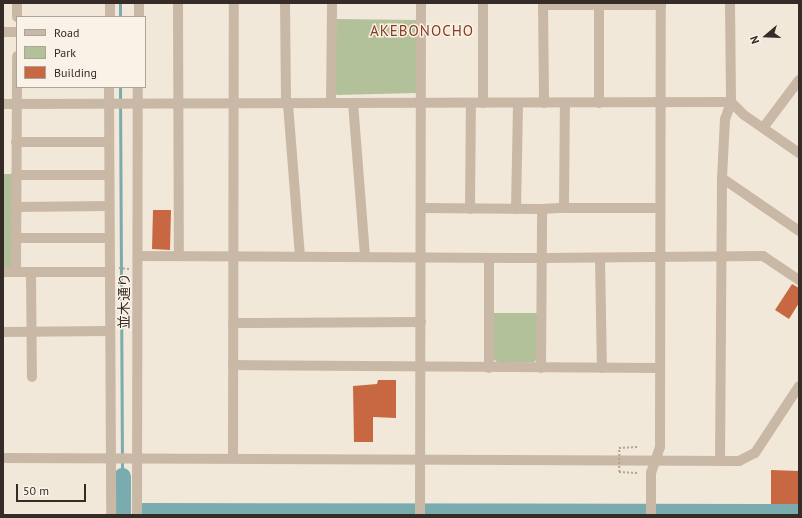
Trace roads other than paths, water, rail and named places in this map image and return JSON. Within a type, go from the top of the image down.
[{"type":"street","points":[[17,3],[17,16]]},
{"type":"street","points":[[110,3],[110,16]]},
{"type":"street","points":[[139,3],[139,16]]},
{"type":"street","points":[[178,3],[179,256]]},
{"type":"street","points":[[233,458],[234,3]]},
{"type":"street","points":[[285,3],[287,104],[300,257]]},
{"type":"street","points":[[331,103],[332,3]]},
{"type":"street","points":[[420,511],[421,3]]},
{"type":"street","points":[[483,3],[483,103]]},
{"type":"street","points":[[720,461],[722,178],[724,119],[731,102],[730,3]]},
{"type":"street","points":[[544,103],[543,4],[661,4],[659,208],[660,447],[651,473],[651,512]]},
{"type":"street","points":[[599,5],[599,103]]},
{"type":"street","points":[[3,32],[16,32]]},
{"type":"street","points":[[764,128],[799,80]]},
{"type":"street","points":[[16,272],[17,88]]},
{"type":"street","points":[[109,88],[112,104],[109,142],[108,331],[112,458],[110,515]]},
{"type":"street","name":"並木通り","points":[[137,515],[133,458],[138,256],[138,88]]},
{"type":"street","points":[[3,104],[731,102],[799,153]]},
{"type":"street","points":[[353,103],[365,257]]},
{"type":"street","points":[[470,209],[471,103]]},
{"type":"street","points":[[516,209],[518,103]]},
{"type":"street","points":[[564,208],[565,103]]},
{"type":"street","points":[[16,142],[109,142]]},
{"type":"street","points":[[16,175],[109,175]]},
{"type":"street","points":[[722,178],[799,231]]},
{"type":"street","points":[[16,207],[109,206]]},
{"type":"street","points":[[421,208],[659,208]]},
{"type":"street","points":[[541,368],[542,209]]},
{"type":"street","points":[[16,238],[109,238]]},
{"type":"street","points":[[138,256],[420,258],[721,258],[763,256],[799,280]]},
{"type":"street","points":[[489,258],[489,368]]},
{"type":"street","points":[[600,258],[602,368]]},
{"type":"street","points":[[3,272],[109,272]]},
{"type":"street","points":[[30,272],[32,377]]},
{"type":"street","points":[[233,323],[421,322]]},
{"type":"street","points":[[3,332],[108,331]]},
{"type":"street","points":[[233,365],[421,368],[660,368]]},
{"type":"street","points":[[3,458],[745,460],[755,453],[799,386]]},
{"type":"waterway","points":[[120,3],[120,16]]},
{"type":"waterway","points":[[120,88],[122,476]]},
{"type":"waterway","points":[[122,476],[122,515]]},
{"type":"waterway","points":[[143,511],[799,512]]},
{"type":"district","name":"AKEBONOCHO","points":[[422,31]]}]
